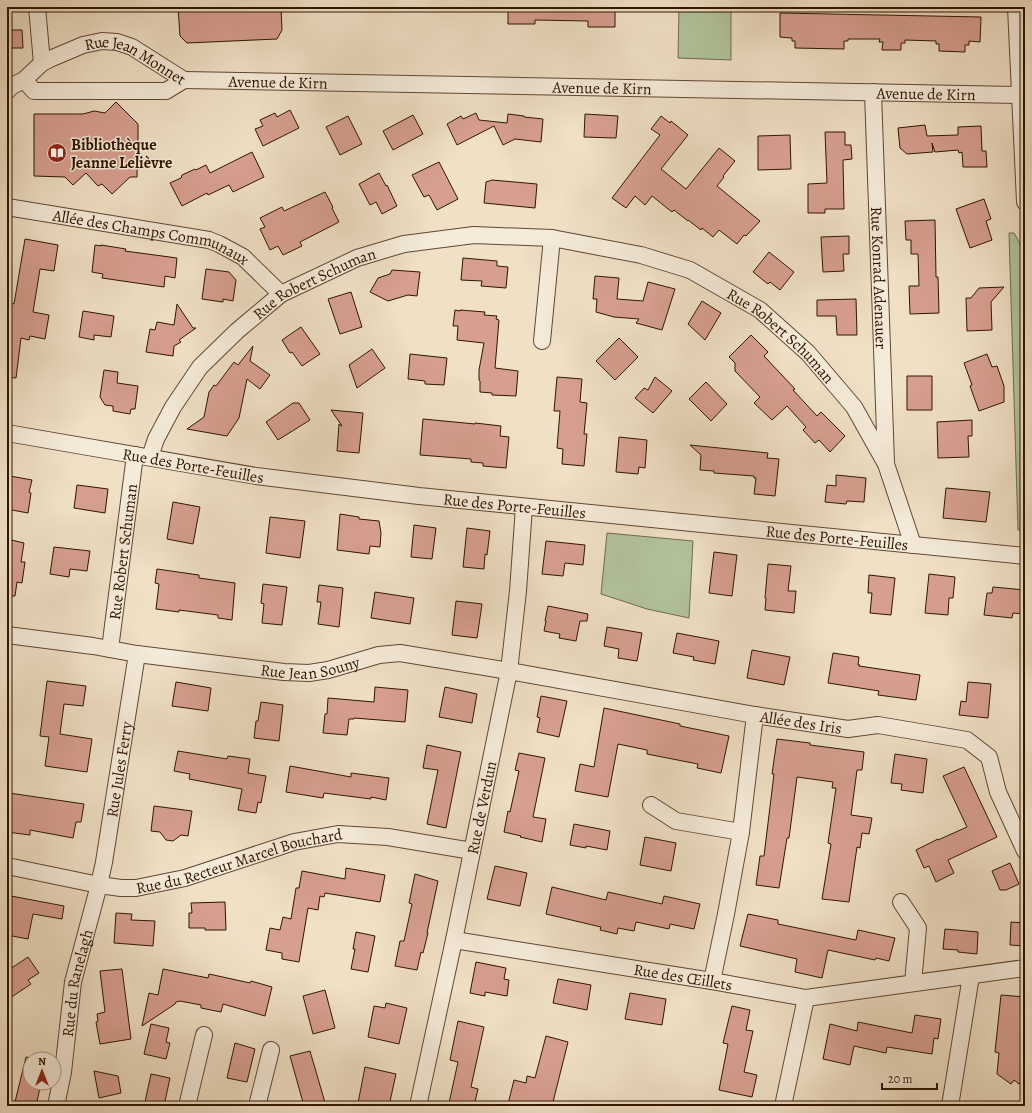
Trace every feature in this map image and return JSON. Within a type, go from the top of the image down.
[{"type":"street","points":[[37,7],[42,64]]},
{"type":"street","points":[[1016,7],[1025,202]]},
{"type":"street","name":"Rue Jean Monnet","points":[[7,91],[17,83],[24,80],[42,64],[57,55],[89,43],[102,41],[125,44],[184,80],[166,91],[34,91],[24,80]]},
{"type":"street","name":"Avenue de Kirn","points":[[184,80],[1020,95]]},
{"type":"street","name":"Rue Konrad Adenauer","points":[[873,92],[886,464]]},
{"type":"street","name":"Allée des Champs Communaux","points":[[7,207],[209,240],[243,257],[281,294]]},
{"type":"street","name":"Rue Robert Schuman","points":[[110,649],[142,456],[156,439],[173,407],[200,367],[237,330],[281,294],[357,258],[404,244],[474,235],[552,238],[641,255],[690,270],[760,310],[808,352],[854,407],[886,464],[913,545]]},
{"type":"street","points":[[542,341],[552,238]]},
{"type":"street","name":"Rue des Porte-Feuilles","points":[[7,432],[256,476],[419,496],[1025,556]]},
{"type":"street","name":"Rue de Verdun","points":[[418,1106],[454,940],[509,671],[518,590],[524,507]]},
{"type":"street","points":[[7,635],[110,649]]},
{"type":"street","name":"Rue Jean Souny","points":[[110,649],[137,654],[284,672],[309,673],[328,670],[379,655],[400,653],[509,671]]},
{"type":"street","name":"Rue Jules Ferry","points":[[99,885],[104,862],[137,654]]},
{"type":"street","name":"Allée des Iris","points":[[509,671],[755,715],[848,729],[878,725],[967,740],[989,757],[998,792],[1025,851]]},
{"type":"street","points":[[712,981],[741,832],[755,715]]},
{"type":"street","points":[[651,805],[676,821],[741,832]]},
{"type":"street","name":"Rue du Recteur Marcel Bouchard","points":[[7,866],[99,885],[121,888],[136,888],[185,878],[294,842],[338,834],[388,836],[472,851]]},
{"type":"street","name":"Rue du Ranelagh","points":[[56,1106],[63,1072],[74,982],[99,885]]},
{"type":"street","points":[[901,902],[918,928],[913,983]]},
{"type":"street","name":"Rue des Œillets","points":[[454,940],[712,981],[806,998],[1025,968]]},
{"type":"street","points":[[950,1106],[971,976]]},
{"type":"street","points":[[783,1106],[806,998]]},
{"type":"street","points":[[187,1106],[204,1035]]},
{"type":"street","points":[[257,1106],[271,1050]]},
{"type":"green space","points":[[679,7],[731,7],[731,60],[678,58]]},
{"type":"green space","points":[[1009,233],[1014,233],[1025,256],[1025,531],[1018,530]]},
{"type":"green space","points":[[607,533],[693,541],[689,618],[647,609],[601,594]]},
{"type":"building","points":[[178,7],[281,7],[282,30],[277,39],[187,43],[180,36]]},
{"type":"building","points":[[508,7],[615,7],[615,27],[588,27],[588,21],[535,20],[535,24],[508,24]]},
{"type":"building","points":[[780,13],[981,17],[980,42],[969,41],[969,45],[965,45],[965,52],[939,51],[939,44],[936,44],[936,41],[905,40],[905,43],[901,43],[901,50],[882,50],[883,42],[879,42],[880,39],[848,39],[848,41],[844,41],[844,49],[795,48],[795,41],[792,41],[792,38],[780,37]]},
{"type":"building","points":[[7,30],[22,30],[23,48],[7,48]]},
{"type":"building","points":[[116,102],[138,124],[137,177],[130,177],[112,194],[102,184],[98,186],[86,173],[73,185],[65,177],[34,176],[34,114],[83,114],[94,111],[105,113]]},
{"type":"building","points":[[290,110],[299,128],[263,146],[255,129],[263,126],[260,120],[275,113],[277,117]]},
{"type":"building","points":[[476,113],[479,120],[507,123],[508,114],[543,119],[541,142],[515,139],[503,145],[494,126],[457,145],[447,124],[461,116],[463,119]]},
{"type":"building","points":[[585,114],[618,116],[616,138],[584,137]]},
{"type":"building","points":[[413,115],[423,134],[393,150],[383,131]]},
{"type":"building","points":[[348,116],[362,144],[340,155],[326,127]]},
{"type":"building","points":[[661,116],[670,123],[671,121],[688,135],[661,169],[686,189],[719,148],[735,161],[717,186],[760,221],[746,236],[744,235],[737,244],[719,230],[713,237],[674,210],[672,212],[652,196],[645,205],[635,196],[626,208],[612,198],[660,135],[651,129]]},
{"type":"building","points":[[925,125],[927,136],[958,135],[958,127],[981,126],[982,151],[986,151],[987,167],[963,167],[962,152],[959,153],[958,150],[935,152],[932,143],[933,152],[907,154],[900,148],[898,128]]},
{"type":"building","points":[[825,132],[845,132],[845,145],[851,145],[852,159],[843,160],[844,209],[825,209],[825,213],[808,213],[808,184],[827,183]]},
{"type":"building","points":[[790,135],[791,169],[758,170],[758,136]]},
{"type":"building","points":[[252,152],[264,177],[233,192],[229,185],[208,195],[207,193],[182,206],[170,183],[181,178],[182,175],[206,165],[210,173]]},
{"type":"building","points":[[439,162],[458,199],[437,210],[429,195],[424,197],[412,175]]},
{"type":"building","points":[[379,173],[386,186],[387,185],[397,206],[382,214],[376,202],[370,205],[359,184]]},
{"type":"building","points":[[492,180],[537,184],[535,208],[484,203],[486,182]]},
{"type":"building","points":[[325,192],[339,222],[300,242],[302,246],[283,255],[278,246],[270,250],[260,229],[265,227],[260,218],[282,207],[284,211]]},
{"type":"building","points":[[984,199],[991,219],[986,221],[992,240],[970,248],[956,209]]},
{"type":"building","points":[[935,220],[936,277],[938,277],[939,313],[910,314],[909,286],[919,286],[918,254],[911,254],[911,240],[906,240],[905,221]]},
{"type":"building","points":[[849,236],[849,254],[843,254],[844,271],[823,272],[821,237]]},
{"type":"building","points":[[25,239],[58,245],[54,271],[40,269],[33,312],[49,315],[45,339],[30,336],[29,340],[21,338],[16,378],[7,377],[7,302],[14,304]]},
{"type":"building","points":[[95,245],[126,249],[125,251],[177,258],[175,278],[165,276],[164,287],[102,278],[103,274],[92,272]]},
{"type":"building","points":[[769,252],[794,272],[780,290],[770,282],[768,284],[753,272]]},
{"type":"building","points":[[463,258],[497,261],[497,266],[508,267],[506,288],[481,286],[482,281],[461,280]]},
{"type":"building","points":[[206,269],[229,272],[236,280],[233,301],[223,299],[223,302],[202,299]]},
{"type":"building","points":[[392,270],[420,272],[417,296],[408,295],[388,301],[370,292],[378,278],[390,274]]},
{"type":"building","points":[[595,276],[619,278],[617,299],[643,301],[648,282],[675,289],[662,330],[636,323],[639,319],[614,317],[596,312],[597,299],[593,299]]},
{"type":"building","points":[[1004,287],[991,302],[992,330],[967,331],[966,298],[971,298],[979,288]]},
{"type":"building","points":[[351,292],[362,327],[340,334],[328,299]]},
{"type":"building","points":[[856,299],[857,335],[837,335],[836,316],[817,316],[817,300]]},
{"type":"building","points":[[702,301],[721,313],[705,340],[688,324]]},
{"type":"building","points":[[177,304],[193,328],[196,328],[179,340],[181,342],[174,346],[173,356],[146,352],[150,329],[155,330],[157,322],[174,325]]},
{"type":"building","points":[[455,310],[485,312],[484,315],[497,316],[496,319],[499,320],[495,368],[518,371],[516,396],[492,395],[492,393],[480,392],[479,370],[484,343],[457,340],[458,326],[453,326]]},
{"type":"building","points":[[83,311],[114,316],[111,337],[94,335],[94,340],[79,337]]},
{"type":"building","points":[[301,327],[320,354],[302,366],[292,352],[290,353],[282,340]]},
{"type":"building","points":[[751,335],[768,352],[764,356],[795,389],[793,390],[817,416],[821,412],[845,436],[830,452],[819,440],[815,443],[803,430],[806,427],[787,406],[772,420],[754,403],[760,397],[735,371],[735,363],[729,357]]},
{"type":"building","points":[[619,338],[638,357],[615,380],[596,361]]},
{"type":"building","points":[[253,346],[250,361],[270,375],[260,389],[247,379],[239,418],[227,436],[187,429],[204,417],[209,392],[214,385],[216,386],[234,362],[238,365]]},
{"type":"building","points":[[372,349],[385,368],[357,388],[349,365]]},
{"type":"building","points":[[410,354],[447,358],[444,385],[425,384],[425,381],[408,379]]},
{"type":"building","points":[[987,354],[992,367],[997,366],[1004,386],[1004,402],[979,411],[964,363]]},
{"type":"building","points":[[104,370],[118,372],[117,383],[138,386],[135,409],[131,409],[130,414],[113,411],[113,406],[105,405],[100,397]]},
{"type":"building","points":[[907,376],[932,376],[932,410],[907,410]]},
{"type":"building","points":[[557,377],[582,379],[580,402],[587,403],[584,434],[587,434],[584,466],[562,464],[563,449],[557,448],[560,411],[554,411]]},
{"type":"building","points":[[655,377],[672,391],[653,413],[635,398],[644,388],[648,390]]},
{"type":"building","points":[[706,382],[727,404],[711,421],[689,399]]},
{"type":"building","points":[[293,403],[299,403],[310,420],[278,440],[266,422]]},
{"type":"building","points":[[331,410],[363,413],[359,453],[337,451],[339,424],[342,426]]},
{"type":"building","points":[[423,419],[501,426],[500,436],[509,437],[506,468],[483,466],[483,463],[471,462],[471,459],[420,455]]},
{"type":"building","points":[[972,420],[972,436],[968,436],[969,457],[938,458],[937,422]]},
{"type":"building","points":[[619,437],[647,440],[645,468],[639,467],[638,474],[616,472]]},
{"type":"building","points":[[690,445],[768,453],[767,458],[779,459],[775,496],[754,494],[756,478],[754,478],[754,476],[714,473],[714,471],[700,470],[701,455]]},
{"type":"building","points":[[836,475],[866,478],[864,502],[847,501],[846,504],[825,502],[827,485],[836,486]]},
{"type":"building","points":[[10,476],[32,480],[29,492],[31,493],[28,513],[7,509],[7,495]]},
{"type":"building","points":[[77,485],[108,489],[105,513],[74,508]]},
{"type":"building","points":[[946,488],[990,492],[986,522],[943,518]]},
{"type":"building","points":[[173,502],[200,507],[193,544],[167,539]]},
{"type":"building","points":[[340,514],[359,517],[359,519],[379,521],[381,533],[380,547],[370,546],[369,554],[337,550]]},
{"type":"building","points":[[270,517],[305,521],[300,558],[266,553]]},
{"type":"building","points":[[414,525],[436,528],[432,559],[411,557]]},
{"type":"building","points":[[467,528],[490,531],[487,555],[485,554],[484,569],[463,567]]},
{"type":"building","points":[[7,539],[24,543],[21,562],[25,562],[22,583],[17,582],[15,596],[7,596]]},
{"type":"building","points":[[546,541],[585,545],[583,565],[565,563],[563,576],[542,574]]},
{"type":"building","points":[[54,547],[90,551],[87,571],[70,569],[69,577],[50,574]]},
{"type":"building","points":[[714,552],[737,555],[732,596],[709,593]]},
{"type":"building","points":[[768,564],[791,566],[788,591],[796,591],[794,613],[765,610]]},
{"type":"building","points":[[157,569],[199,575],[199,578],[235,583],[232,620],[218,618],[218,615],[179,610],[179,612],[156,609],[159,584],[155,583]]},
{"type":"building","points":[[929,574],[955,577],[953,598],[949,598],[948,615],[925,613]]},
{"type":"building","points":[[869,575],[895,578],[891,615],[870,613],[872,593],[868,593]]},
{"type":"building","points":[[263,584],[287,587],[282,625],[262,623],[264,604],[261,603]]},
{"type":"building","points":[[319,585],[343,588],[339,627],[318,624],[321,602],[317,602]]},
{"type":"building","points":[[993,587],[1025,590],[1025,614],[1013,613],[1012,618],[984,615],[987,593],[992,593]]},
{"type":"building","points":[[375,592],[414,598],[410,624],[371,618]]},
{"type":"building","points":[[456,601],[482,604],[477,638],[452,635]]},
{"type":"building","points":[[548,606],[588,614],[587,621],[580,621],[576,641],[559,638],[560,634],[544,631]]},
{"type":"building","points":[[607,627],[642,633],[637,661],[618,658],[619,649],[604,646]]},
{"type":"building","points":[[677,633],[719,641],[715,664],[693,660],[694,657],[673,653]]},
{"type":"building","points":[[752,650],[790,657],[784,685],[747,678]]},
{"type":"building","points":[[833,653],[859,657],[859,666],[920,675],[916,700],[878,695],[879,691],[828,683]]},
{"type":"building","points":[[47,681],[86,686],[83,706],[64,704],[60,734],[92,739],[87,772],[45,766],[49,737],[40,736]]},
{"type":"building","points":[[176,682],[211,688],[208,711],[172,706]]},
{"type":"building","points":[[968,682],[991,684],[988,718],[959,715],[961,701],[966,702]]},
{"type":"building","points":[[375,687],[408,690],[405,722],[354,718],[349,719],[347,735],[323,733],[325,714],[327,714],[328,698],[374,702]]},
{"type":"building","points":[[445,687],[477,694],[472,723],[439,717]]},
{"type":"building","points":[[541,696],[567,701],[559,737],[537,732],[540,718],[537,717]]},
{"type":"building","points":[[261,702],[283,705],[279,741],[254,738],[256,721],[258,721]]},
{"type":"building","points":[[604,708],[729,736],[721,773],[697,768],[698,764],[647,754],[647,750],[618,744],[608,797],[575,791],[580,764],[594,767]]},
{"type":"building","points":[[777,739],[864,752],[862,770],[857,770],[851,815],[872,818],[869,834],[862,833],[860,848],[857,847],[849,902],[822,899],[831,844],[828,843],[836,788],[832,788],[833,782],[797,777],[789,838],[787,838],[779,888],[756,885],[760,856],[764,856]]},
{"type":"building","points":[[427,745],[461,752],[446,828],[427,824],[438,770],[423,768]]},
{"type":"building","points":[[178,751],[227,759],[228,756],[250,759],[248,773],[266,776],[261,803],[258,802],[256,813],[238,810],[242,789],[189,779],[190,774],[174,771]]},
{"type":"building","points":[[519,753],[545,758],[533,817],[546,819],[542,842],[504,832],[519,771],[515,770]]},
{"type":"building","points":[[895,754],[927,759],[923,793],[901,790],[902,784],[891,783]]},
{"type":"building","points":[[290,766],[351,777],[351,773],[389,778],[386,800],[371,797],[371,799],[324,793],[323,798],[286,792]]},
{"type":"building","points":[[964,767],[997,837],[948,860],[954,873],[936,882],[929,866],[924,868],[916,850],[967,827],[943,776]]},
{"type":"building","points":[[9,793],[84,804],[81,822],[76,822],[73,838],[30,830],[30,835],[7,832],[7,808]]},
{"type":"building","points":[[154,806],[192,811],[188,836],[181,835],[173,841],[166,840],[160,832],[151,831]]},
{"type":"building","points":[[574,824],[610,831],[607,850],[570,845]]},
{"type":"building","points":[[645,837],[676,843],[671,871],[640,865]]},
{"type":"building","points":[[1010,863],[1019,884],[1006,890],[1000,890],[992,871]]},
{"type":"building","points":[[495,866],[527,873],[520,906],[487,899]]},
{"type":"building","points":[[346,868],[385,875],[380,902],[325,893],[324,897],[320,896],[318,910],[308,908],[299,962],[282,959],[282,953],[266,950],[270,928],[280,930],[283,917],[291,919],[296,888],[299,888],[302,871],[345,879]]},
{"type":"building","points":[[415,874],[438,881],[428,933],[423,953],[421,952],[417,970],[395,966],[400,941],[404,941],[412,904],[409,903]]},
{"type":"building","points":[[552,887],[606,900],[608,892],[662,904],[664,896],[700,904],[694,929],[670,924],[669,929],[636,922],[634,931],[618,928],[617,934],[600,930],[601,927],[546,914]]},
{"type":"building","points":[[11,896],[64,906],[62,919],[33,914],[28,939],[7,935],[7,915]]},
{"type":"building","points":[[225,902],[226,930],[189,928],[189,913],[192,913],[191,903]]},
{"type":"building","points":[[116,913],[132,914],[131,920],[155,921],[153,946],[114,943]]},
{"type":"building","points":[[748,914],[778,920],[778,924],[856,940],[858,930],[895,938],[889,961],[876,958],[875,960],[828,950],[822,978],[795,972],[797,959],[740,946]]},
{"type":"building","points":[[1011,922],[1025,923],[1025,946],[1010,945]]},
{"type":"building","points":[[945,929],[978,932],[977,954],[943,949]]},
{"type":"building","points":[[356,932],[375,936],[368,972],[351,969],[355,949],[353,949]]},
{"type":"building","points":[[28,957],[39,973],[28,980],[31,984],[7,1000],[7,971]]},
{"type":"building","points":[[476,962],[506,968],[504,979],[509,980],[507,996],[485,992],[485,996],[470,993]]},
{"type":"building","points":[[122,969],[131,1039],[100,1044],[96,1022],[98,1021],[97,1014],[105,1012],[100,971]]},
{"type":"building","points":[[163,969],[208,978],[209,974],[250,983],[251,981],[272,987],[265,1016],[223,1004],[221,1012],[201,1008],[201,1005],[180,1001],[176,1002],[142,1026],[149,993],[158,995]]},
{"type":"building","points":[[558,979],[591,985],[587,1010],[553,1003]]},
{"type":"building","points":[[325,990],[335,1028],[313,1034],[303,996]]},
{"type":"building","points":[[630,993],[666,999],[662,1025],[625,1019]]},
{"type":"building","points":[[1001,995],[1025,997],[1025,1017],[1022,1046],[1025,1046],[1025,1075],[1019,1084],[1014,1080],[1011,1084],[997,1074],[999,1053],[995,1052]]},
{"type":"building","points":[[386,1003],[407,1008],[399,1044],[368,1037],[374,1006],[385,1008]]},
{"type":"building","points":[[732,1006],[750,1010],[746,1030],[753,1031],[744,1072],[757,1075],[752,1097],[719,1090],[728,1044],[723,1043]]},
{"type":"building","points":[[915,1015],[941,1019],[938,1039],[934,1038],[932,1054],[887,1047],[886,1053],[854,1046],[850,1065],[823,1059],[830,1024],[857,1031],[858,1022],[912,1033]]},
{"type":"building","points":[[458,1021],[484,1027],[471,1087],[478,1089],[474,1106],[449,1106],[458,1062],[450,1060]]},
{"type":"building","points":[[151,1024],[169,1028],[166,1042],[170,1043],[166,1059],[144,1054]]},
{"type":"building","points":[[546,1036],[568,1042],[552,1106],[515,1106],[508,1104],[514,1080],[526,1083],[527,1076],[535,1078]]},
{"type":"building","points":[[235,1043],[255,1049],[247,1082],[227,1078]]},
{"type":"building","points":[[310,1051],[326,1106],[304,1106],[290,1056]]},
{"type":"building","points":[[365,1067],[396,1074],[389,1106],[373,1106],[358,1103]]},
{"type":"building","points":[[94,1071],[118,1076],[121,1093],[99,1098]]},
{"type":"building","points":[[22,1073],[22,1091],[39,1091],[36,1106],[14,1106]]},
{"type":"building","points":[[151,1074],[170,1078],[164,1106],[145,1102]]},
{"type":"place","name":"Bibliothèque Jeanne Lelièvre","points":[[57,153]]}]
